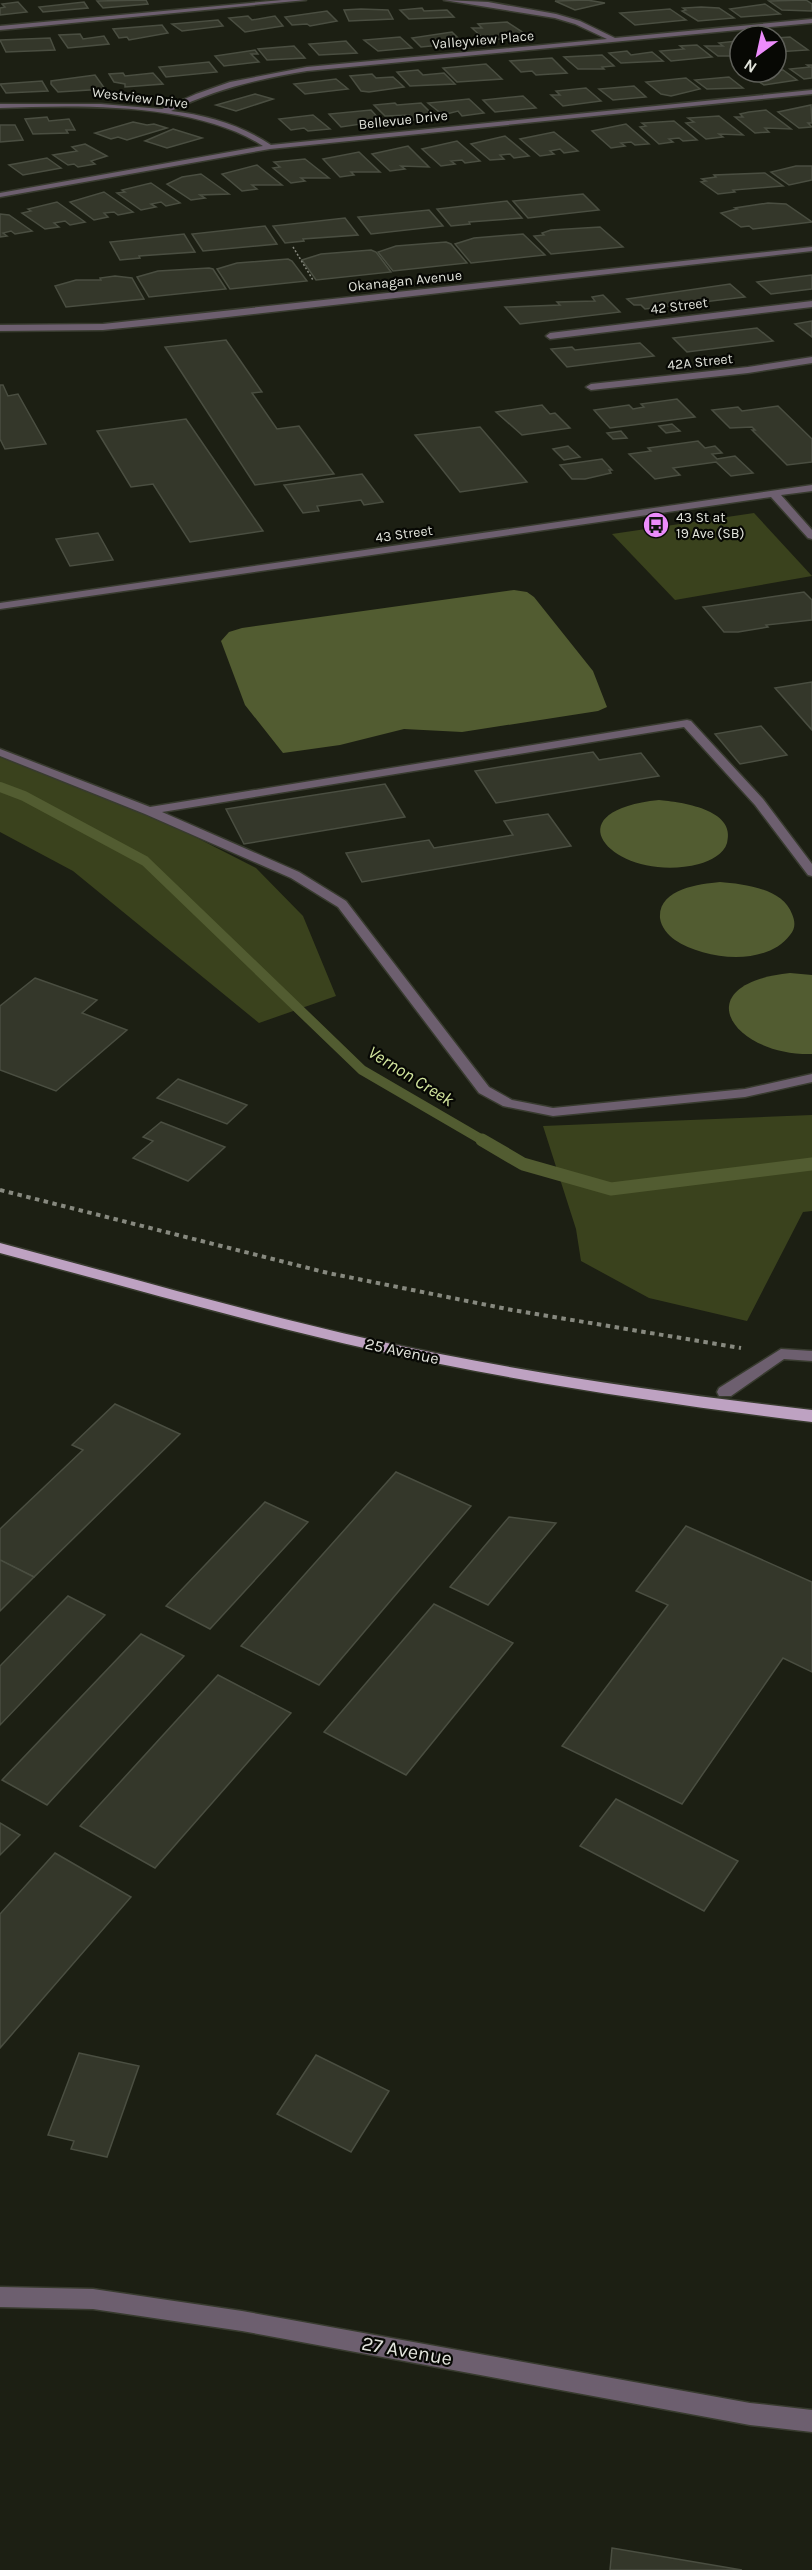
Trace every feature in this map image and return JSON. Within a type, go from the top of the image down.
[{"type":"main road","name":"25 Avenue","points":[[0,1248],[288,1324],[459,1363],[572,1383],[812,1416]]},
{"type":"street","points":[[0,28],[303,0]]},
{"type":"street","points":[[447,0],[513,9],[584,24],[614,39]]},
{"type":"street","name":"Valleyview Place","points":[[163,112],[196,94],[242,80],[307,69],[812,21]]},
{"type":"street","name":"Bellevue Drive","points":[[0,195],[270,147],[812,92]]},
{"type":"street","name":"Westview Drive","points":[[0,106],[94,105],[163,112],[223,124],[259,136],[270,147]]},
{"type":"street","name":"Okanagan Avenue","points":[[0,328],[103,327],[812,249]]},
{"type":"street","name":"42 Street","points":[[550,336],[812,304]]},
{"type":"street","name":"42A Street","points":[[591,387],[748,370],[812,360]]},
{"type":"street","name":"43 Street","points":[[0,606],[812,488]]},
{"type":"street","points":[[772,494],[812,536]]},
{"type":"street","points":[[149,811],[687,723],[759,802],[812,872]]},
{"type":"street","points":[[0,752],[149,811],[296,876],[342,904],[484,1090],[508,1104],[553,1112],[745,1094],[812,1078]]},
{"type":"street","points":[[725,1392],[781,1354],[812,1356]]},
{"type":"street","name":"27 Avenue","points":[[0,2297],[93,2299],[231,2319],[750,2414],[812,2421]]},
{"type":"path","points":[[293,246],[314,281],[335,302]]},
{"type":"path","points":[[0,1190],[152,1231],[372,1283],[546,1317],[786,1355]]},
{"type":"shaded area","points":[[754,513],[812,576],[675,600],[612,534]]},
{"type":"shaded area","points":[[514,590],[527,592],[534,597],[593,671],[607,707],[598,711],[462,732],[404,729],[340,745],[283,753],[245,705],[221,641],[229,632],[242,628]]},
{"type":"shaded area","points":[[0,757],[162,820],[256,868],[303,916],[336,996],[259,1023],[73,871],[0,832]]},
{"type":"shaded area","points":[[659,800],[705,810],[724,822],[728,831],[727,843],[723,850],[703,863],[670,868],[643,865],[621,856],[606,844],[600,831],[606,818],[624,807]]},
{"type":"shaded area","points":[[720,882],[761,889],[780,898],[787,905],[793,917],[793,930],[790,935],[779,945],[766,952],[735,957],[702,952],[672,938],[663,928],[660,918],[661,908],[666,900],[681,890],[701,884]]},
{"type":"shaded area","points":[[790,973],[812,975],[812,1054],[784,1052],[760,1044],[742,1032],[731,1018],[729,1004],[737,991],[757,980]]},
{"type":"shaded area","points":[[812,1115],[812,1211],[803,1212],[747,1321],[649,1298],[581,1261],[576,1229],[543,1126]]},
{"type":"building","points":[[146,0],[148,4],[103,8],[97,1]]},
{"type":"building","points":[[587,0],[605,3],[575,10],[555,1]]},
{"type":"building","points":[[806,0],[812,4],[812,11],[782,10],[769,1]]},
{"type":"building","points":[[18,2],[27,12],[0,15],[0,8],[5,7],[2,4]]},
{"type":"building","points":[[84,2],[88,8],[43,12],[39,7]]},
{"type":"building","points":[[765,4],[780,14],[741,17],[730,9]]},
{"type":"building","points":[[422,8],[424,11],[447,10],[454,17],[409,19],[400,10]]},
{"type":"building","points":[[683,8],[719,8],[734,18],[698,21],[682,11],[686,10]]},
{"type":"building","points":[[670,9],[686,20],[635,25],[620,13]]},
{"type":"building","points":[[344,10],[388,10],[393,19],[349,21]]},
{"type":"building","points":[[327,11],[337,21],[310,26],[307,24],[292,25],[285,17]]},
{"type":"building","points":[[248,16],[252,20],[275,16],[283,26],[245,32],[229,18]]},
{"type":"building","points":[[218,20],[223,26],[182,31],[172,24]]},
{"type":"building","points":[[507,22],[530,37],[485,40],[472,28],[482,28],[478,24]]},
{"type":"building","points":[[162,25],[168,33],[129,40],[127,37],[119,38],[113,29]]},
{"type":"building","points":[[452,32],[463,43],[421,47],[412,38]]},
{"type":"building","points":[[80,34],[83,39],[104,36],[109,44],[68,48],[59,35]]},
{"type":"building","points":[[400,37],[412,48],[378,51],[364,40]]},
{"type":"building","points":[[788,37],[790,37],[808,50],[788,51]]},
{"type":"building","points":[[50,38],[55,50],[6,52],[0,40]]},
{"type":"building","points":[[346,41],[357,53],[319,55],[309,44]]},
{"type":"building","points":[[728,42],[728,56],[718,56],[705,46],[723,46],[719,43]]},
{"type":"building","points":[[697,45],[712,57],[671,61],[660,51],[684,49],[680,46]]},
{"type":"building","points":[[294,46],[305,58],[267,60],[258,49]]},
{"type":"building","points":[[255,50],[258,54],[251,54],[259,62],[224,66],[215,56]]},
{"type":"building","points":[[627,51],[631,55],[652,52],[663,61],[621,63],[609,53]]},
{"type":"building","points":[[602,55],[614,66],[602,67],[604,69],[578,69],[564,57]]},
{"type":"building","points":[[552,58],[567,73],[536,75],[532,71],[521,72],[510,61]]},
{"type":"building","points":[[209,62],[217,72],[166,77],[159,67]]},
{"type":"building","points":[[486,64],[502,79],[457,82],[443,68]]},
{"type":"building","points":[[807,65],[812,65],[812,78],[804,79],[790,69],[810,67]]},
{"type":"building","points":[[418,70],[423,75],[444,73],[455,84],[410,86],[397,72]]},
{"type":"building","points":[[123,73],[125,76],[153,73],[163,84],[125,87],[125,84],[114,82],[109,74]]},
{"type":"building","points":[[372,74],[376,78],[393,77],[404,87],[361,91],[350,76]]},
{"type":"building","points":[[788,74],[797,80],[788,81]]},
{"type":"building","points":[[95,75],[105,89],[58,92],[51,84],[51,81]]},
{"type":"building","points":[[728,77],[728,84],[738,84],[743,88],[707,89],[695,80]]},
{"type":"building","points":[[686,78],[700,89],[671,96],[661,94],[646,82]]},
{"type":"building","points":[[336,79],[348,89],[305,94],[294,84]]},
{"type":"building","points":[[42,81],[48,91],[6,93],[0,84]]},
{"type":"building","points":[[634,86],[646,97],[613,100],[599,89]]},
{"type":"building","points":[[586,88],[601,101],[563,106],[551,95],[560,95],[556,91]]},
{"type":"building","points":[[255,94],[273,99],[236,111],[216,105]]},
{"type":"building","points":[[523,96],[536,108],[495,112],[483,100]]},
{"type":"building","points":[[469,99],[484,113],[462,116],[458,111],[443,115],[428,103]]},
{"type":"building","points":[[395,103],[397,105],[421,103],[435,117],[413,120],[409,115],[385,116],[374,105]]},
{"type":"building","points":[[811,105],[812,123],[808,123],[812,127],[799,128],[778,112]]},
{"type":"building","points":[[371,110],[381,121],[341,127],[329,114]]},
{"type":"building","points":[[766,110],[791,129],[765,128],[769,132],[755,133],[735,117],[743,117],[740,114]]},
{"type":"building","points":[[313,115],[330,129],[291,130],[279,119]]},
{"type":"building","points":[[719,116],[743,135],[719,134],[723,137],[706,139],[686,123],[694,122],[688,118]]},
{"type":"building","points":[[47,117],[49,121],[69,119],[75,130],[66,130],[68,133],[33,134],[25,119]]},
{"type":"building","points":[[674,121],[697,140],[669,139],[673,142],[659,144],[640,127],[646,126],[642,123]]},
{"type":"building","points":[[133,122],[167,128],[127,140],[118,137],[111,139],[95,133]]},
{"type":"building","points":[[626,124],[649,144],[621,143],[625,146],[611,148],[592,131]]},
{"type":"building","points":[[0,125],[15,125],[23,140],[0,142]]},
{"type":"building","points":[[173,129],[202,138],[167,148],[145,141]]},
{"type":"building","points":[[554,132],[578,151],[564,153],[560,149],[550,151],[554,154],[540,156],[520,139]]},
{"type":"building","points":[[505,136],[529,156],[514,158],[510,154],[500,155],[504,159],[490,160],[471,144]]},
{"type":"building","points":[[457,141],[480,161],[465,163],[462,160],[451,161],[455,164],[441,166],[422,149]]},
{"type":"building","points":[[85,144],[107,156],[91,161],[95,164],[78,167],[74,164],[68,165],[53,155],[77,151],[72,147]]},
{"type":"building","points":[[408,146],[429,167],[401,166],[405,169],[390,171],[372,154]]},
{"type":"building","points":[[359,152],[380,172],[351,172],[354,175],[340,177],[323,159]]},
{"type":"building","points":[[47,158],[61,168],[23,175],[9,165]]},
{"type":"building","points":[[305,159],[329,178],[301,178],[305,181],[291,183],[273,168],[280,167],[274,162]]},
{"type":"building","points":[[257,165],[282,185],[252,185],[257,189],[242,191],[222,174]]},
{"type":"building","points":[[796,166],[812,166],[812,180],[789,185],[771,172]]},
{"type":"building","points":[[765,173],[783,186],[733,190],[735,192],[718,194],[701,182],[706,181],[702,179],[716,177],[714,175]]},
{"type":"building","points":[[201,174],[229,194],[200,195],[205,198],[191,200],[167,184],[182,177]]},
{"type":"building","points":[[151,183],[180,203],[166,206],[161,202],[151,204],[156,207],[141,210],[117,193],[125,192],[122,190]]},
{"type":"building","points":[[104,192],[133,212],[118,215],[114,212],[104,213],[108,217],[94,220],[70,202]]},
{"type":"building","points":[[583,194],[599,210],[528,218],[513,201]]},
{"type":"building","points":[[507,201],[522,218],[469,222],[470,224],[451,226],[437,209]]},
{"type":"building","points":[[57,202],[85,222],[70,225],[65,221],[54,223],[59,227],[45,229],[22,213],[31,211],[28,209]]},
{"type":"building","points":[[768,203],[786,204],[812,222],[753,229],[749,226],[741,227],[721,213],[737,209],[735,208]]},
{"type":"building","points":[[429,210],[443,226],[371,234],[358,217]]},
{"type":"building","points":[[0,214],[9,215],[32,231],[15,234],[11,231],[3,233],[7,236],[0,237]]},
{"type":"building","points":[[345,218],[358,235],[303,239],[304,241],[285,243],[273,226]]},
{"type":"building","points":[[265,226],[277,244],[203,251],[192,234]]},
{"type":"building","points":[[600,227],[623,247],[551,254],[534,236],[544,235],[542,233],[551,230]]},
{"type":"building","points":[[184,234],[195,252],[139,256],[140,258],[120,260],[110,242]]},
{"type":"building","points":[[523,234],[545,255],[471,263],[455,244],[474,238]]},
{"type":"building","points":[[446,242],[451,244],[467,263],[393,271],[378,252],[396,246]]},
{"type":"building","points":[[371,250],[376,252],[391,272],[316,280],[302,260],[321,254]]},
{"type":"building","points":[[288,259],[307,281],[230,289],[217,269],[237,263]]},
{"type":"building","points":[[213,269],[226,289],[149,297],[137,277],[158,271]]},
{"type":"building","points":[[812,275],[812,289],[771,294],[757,282]]},
{"type":"building","points":[[115,276],[132,278],[144,299],[66,307],[55,286],[76,280],[101,280],[100,278]]},
{"type":"building","points":[[730,284],[745,297],[645,309],[641,305],[634,305],[627,299]]},
{"type":"building","points":[[603,295],[620,312],[520,324],[505,307],[595,301],[592,297]]},
{"type":"building","points":[[812,321],[812,337],[795,324]]},
{"type":"building","points":[[757,328],[773,341],[687,352],[673,338]]},
{"type":"building","points":[[226,340],[262,392],[252,393],[277,429],[299,426],[334,474],[255,485],[165,347]]},
{"type":"building","points":[[640,343],[654,356],[567,367],[551,349],[572,347],[575,350]]},
{"type":"building","points":[[0,385],[3,385],[8,396],[18,394],[46,444],[5,449],[0,439]]},
{"type":"building","points":[[677,399],[695,417],[610,428],[594,410],[629,405],[633,409],[644,407],[641,404]]},
{"type":"building","points":[[542,405],[550,414],[555,413],[570,428],[522,435],[496,412]]},
{"type":"building","points":[[778,406],[812,439],[812,462],[787,465],[752,430],[755,430],[752,427],[730,428],[712,410],[738,407],[742,411]]},
{"type":"building","points":[[186,419],[263,531],[190,542],[153,484],[131,487],[97,431]]},
{"type":"building","points":[[672,424],[680,431],[666,433],[659,426]]},
{"type":"building","points":[[480,427],[527,482],[460,492],[415,435]]},
{"type":"building","points":[[621,431],[627,438],[613,439],[607,433]]},
{"type":"building","points":[[698,441],[705,448],[715,446],[722,453],[712,454],[717,459],[735,456],[753,473],[731,476],[716,462],[673,468],[680,475],[655,479],[629,454],[651,451],[648,448]]},
{"type":"building","points":[[568,446],[580,457],[564,460],[553,449]]},
{"type":"building","points":[[602,459],[612,470],[609,470],[611,473],[585,479],[572,479],[560,465]]},
{"type":"building","points":[[362,474],[383,502],[364,505],[361,500],[317,506],[319,511],[303,513],[284,485]]},
{"type":"building","points":[[98,533],[113,560],[70,566],[56,539]]},
{"type":"building","points":[[804,592],[812,600],[812,620],[766,625],[768,627],[738,632],[724,632],[703,607]]},
{"type":"building","points":[[812,682],[812,730],[775,688]]},
{"type":"building","points":[[761,726],[787,755],[740,764],[715,734]]},
{"type":"building","points":[[593,752],[599,760],[641,753],[659,776],[496,803],[475,771]]},
{"type":"building","points":[[385,784],[405,817],[244,844],[226,809]]},
{"type":"building","points":[[548,814],[571,846],[362,882],[346,853],[429,840],[434,848],[513,835],[504,821]]},
{"type":"building","points":[[35,978],[97,1000],[82,1013],[127,1030],[56,1091],[0,1070],[0,1006]]},
{"type":"building","points":[[178,1079],[247,1105],[227,1124],[157,1098]]},
{"type":"building","points":[[161,1122],[225,1147],[188,1181],[133,1158],[153,1141],[143,1137]]},
{"type":"building","points":[[115,1404],[180,1434],[34,1577],[0,1560],[0,1529],[83,1450],[72,1445]]},
{"type":"building","points":[[396,1472],[471,1506],[319,1685],[241,1646]]},
{"type":"building","points":[[265,1502],[308,1522],[210,1629],[166,1606]]},
{"type":"building","points":[[509,1517],[556,1523],[488,1605],[450,1587]]},
{"type":"building","points":[[686,1526],[812,1582],[812,1672],[783,1658],[682,1804],[562,1746],[668,1605],[636,1591]]},
{"type":"building","points":[[0,1560],[34,1577],[0,1611]]},
{"type":"building","points":[[68,1596],[105,1615],[0,1725],[0,1666]]},
{"type":"building","points":[[434,1604],[513,1643],[406,1775],[324,1732]]},
{"type":"building","points":[[141,1634],[184,1656],[47,1805],[2,1780]]},
{"type":"building","points":[[218,1675],[291,1713],[155,1868],[80,1826]]},
{"type":"building","points":[[616,1799],[738,1861],[704,1911],[580,1846]]},
{"type":"building","points":[[0,1823],[20,1835],[0,1855]]},
{"type":"building","points":[[55,1853],[131,1897],[0,2048],[0,1914]]},
{"type":"building","points":[[79,2053],[139,2066],[107,2157],[71,2149],[74,2141],[48,2135]]},
{"type":"building","points":[[316,2055],[389,2091],[351,2152],[277,2114]]},
{"type":"building","points":[[612,2548],[742,2570],[610,2570]]},
{"type":"waterway","name":"Vernon Creek","points":[[0,787],[24,796],[145,861],[362,1070],[484,1141]]},
{"type":"waterway","name":"Vernon Creek","points":[[482,1140],[523,1164],[611,1189],[812,1164]]},
{"type":"place","name":"43 St at 19 Ave (SB)","points":[[656,525]]}]
